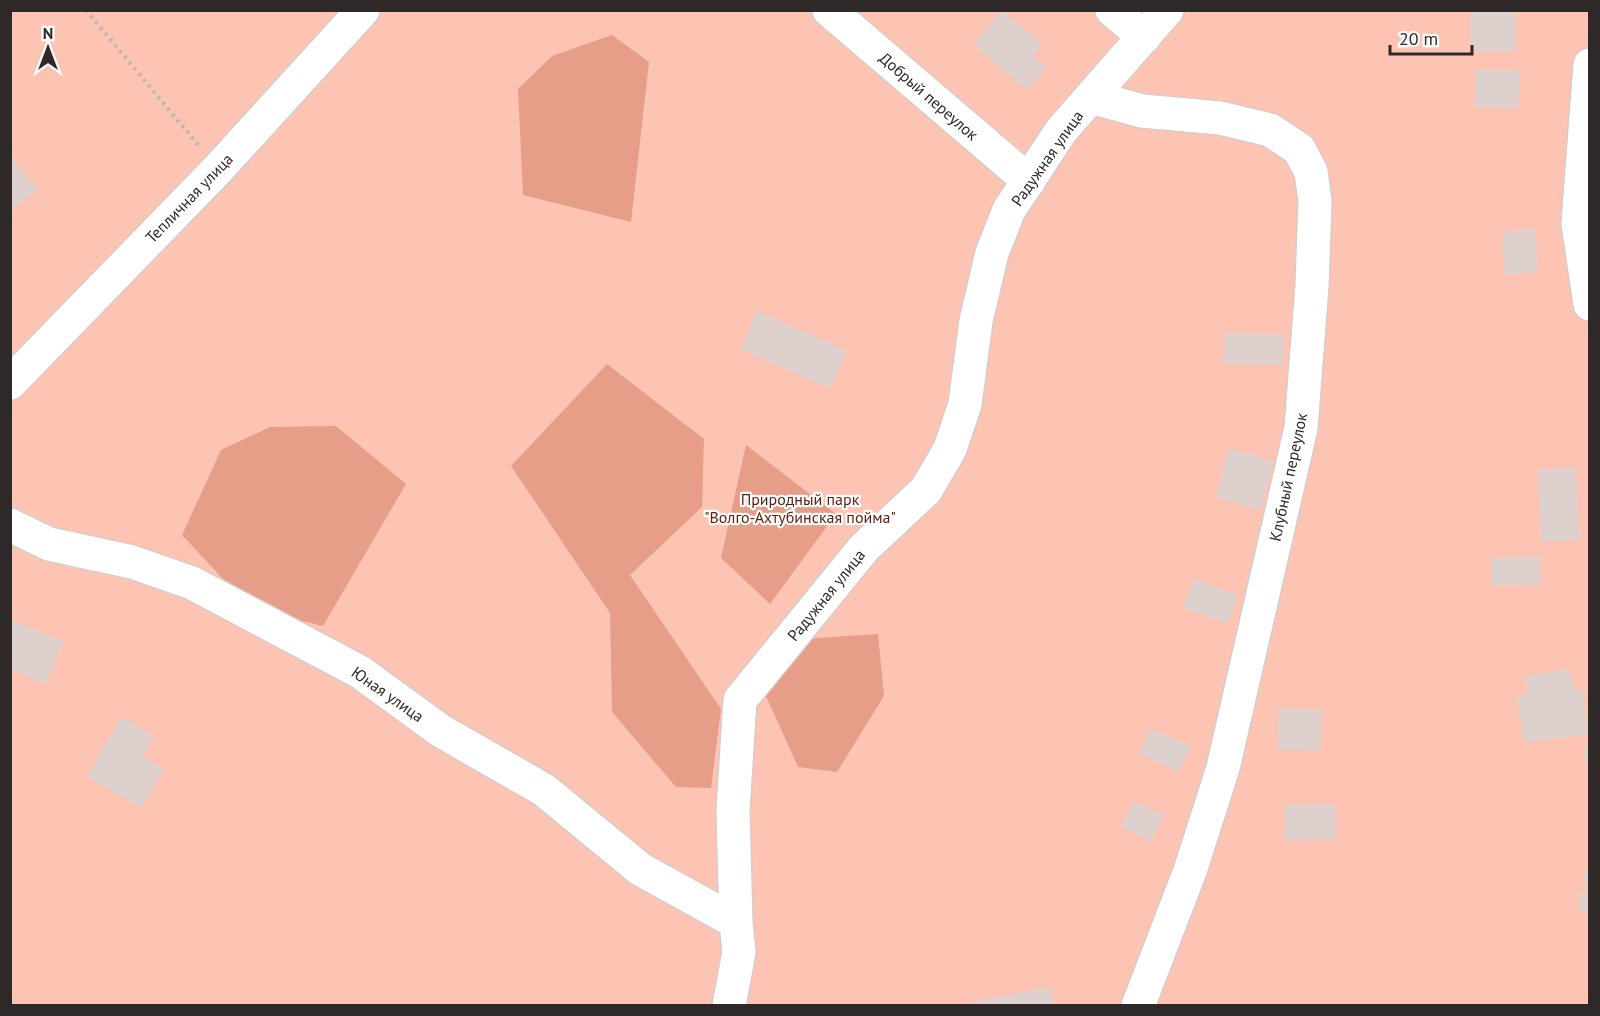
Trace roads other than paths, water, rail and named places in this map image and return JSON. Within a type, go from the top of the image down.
[{"type":"street","name":"Тепличная улица","points":[[10,383],[218,169],[363,10]]},
{"type":"street","name":"Добрый переулок","points":[[829,10],[1029,182]]},
{"type":"street","points":[[1112,10],[1144,37]]},
{"type":"street","name":"Радужная улица","points":[[729,1005],[740,952],[736,922],[733,811],[740,700],[864,548],[926,490],[950,449],[965,404],[976,321],[992,253],[1009,210],[1061,131],[1167,10]]},
{"type":"street","points":[[1590,65],[1578,223],[1590,304]]},
{"type":"street","name":"Клубный переулок","points":[[1091,97],[1142,111],[1220,118],[1270,130],[1299,149],[1311,172],[1315,201],[1312,286],[1301,428],[1222,768],[1190,871],[1138,1005]]},
{"type":"street","name":"Юная улица","points":[[10,525],[49,543],[132,562],[192,584],[360,672],[441,731],[544,790],[640,869],[736,922]]},
{"type":"park label","name":"Природный парк \"Волго-Ахтубинская пойма\"","points":[[800,508]]}]
